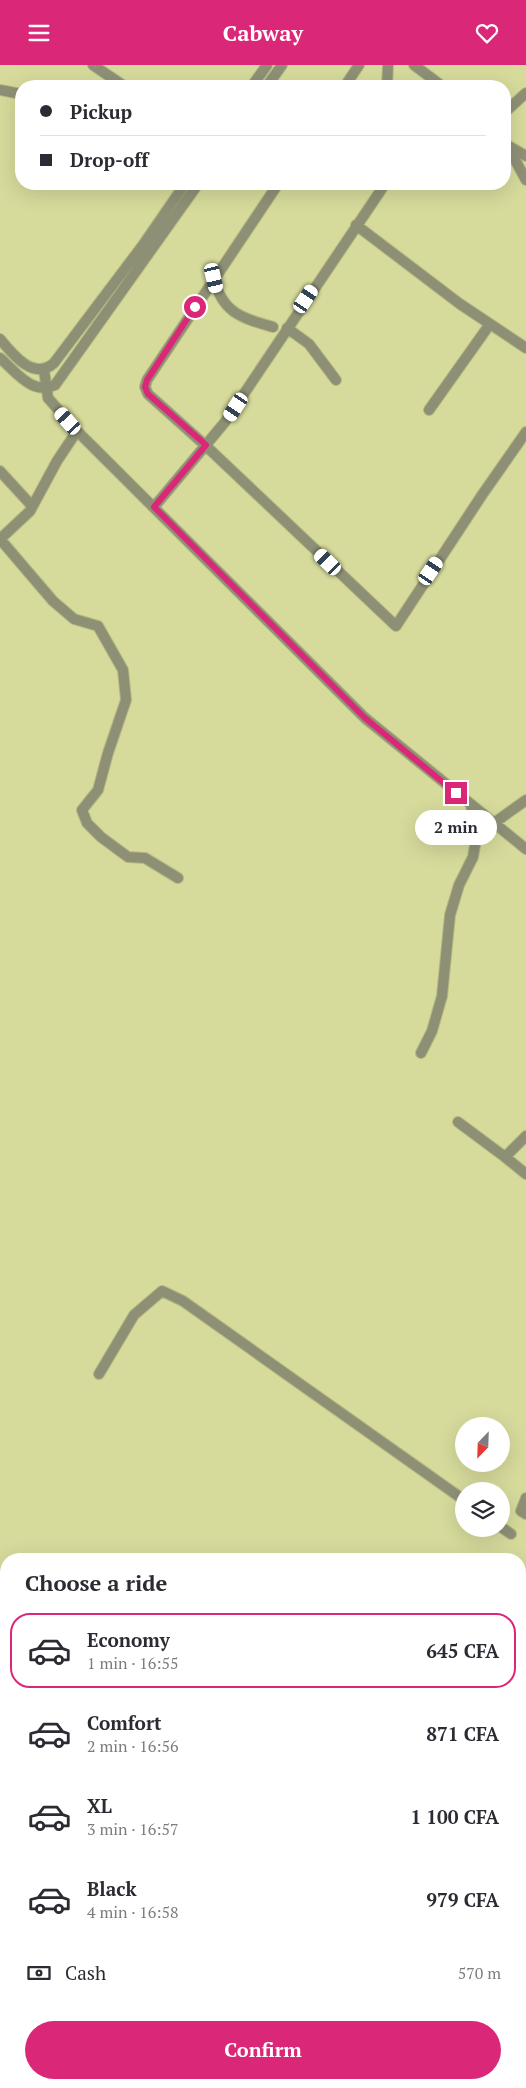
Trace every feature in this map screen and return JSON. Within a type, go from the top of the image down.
[{"type":"street","points":[[94,65],[115,80]]},
{"type":"street","points":[[271,80],[282,65]]},
{"type":"street","points":[[349,80],[359,65]]},
{"type":"street","points":[[387,80],[388,65]]},
{"type":"street","points":[[414,65],[434,80]]},
{"type":"street","points":[[256,80],[264,66]]},
{"type":"street","points":[[0,89],[15,93]]},
{"type":"street","points":[[511,107],[526,93]]},
{"type":"street","points":[[511,147],[526,156]]},
{"type":"street","points":[[511,153],[526,180]]},
{"type":"street","points":[[44,370],[54,363],[143,245],[181,190]]},
{"type":"street","points":[[0,358],[36,389],[46,389],[55,385],[194,190]]},
{"type":"street","points":[[274,190],[147,380],[145,387],[148,394],[206,445],[396,626],[526,432]]},
{"type":"street","points":[[154,507],[225,423],[286,328],[381,190]]},
{"type":"street","points":[[356,225],[460,304],[526,348]]},
{"type":"street","points":[[214,278],[217,294],[223,303],[244,318],[273,327]]},
{"type":"street","points":[[429,410],[490,324]]},
{"type":"street","points":[[286,328],[309,344],[336,380]]},
{"type":"street","points":[[0,339],[26,365],[44,370]]},
{"type":"street","points":[[44,370],[48,398],[77,431],[365,718],[526,849]]},
{"type":"street","points":[[77,431],[57,461],[30,511],[0,539],[54,601],[74,619],[98,626],[123,670],[126,701],[98,789],[82,810],[87,823],[101,837],[128,857],[145,858],[178,878]]},
{"type":"street","points":[[0,471],[32,506]]},
{"type":"street","points":[[494,823],[526,800]]},
{"type":"street","points":[[421,1053],[432,1031],[442,996],[450,915],[459,885],[472,857],[476,839],[471,805]]},
{"type":"street","points":[[458,1121],[526,1174]]},
{"type":"street","points":[[505,1157],[526,1136]]},
{"type":"street","points":[[100,1373],[134,1315],[162,1291],[184,1301],[455,1494]]},
{"type":"street","points":[[526,1498],[521,1511],[526,1514]]},
{"type":"route","points":[[195,307],[147,380],[145,387],[148,394],[206,445],[154,507],[365,718],[456,793]]}]
